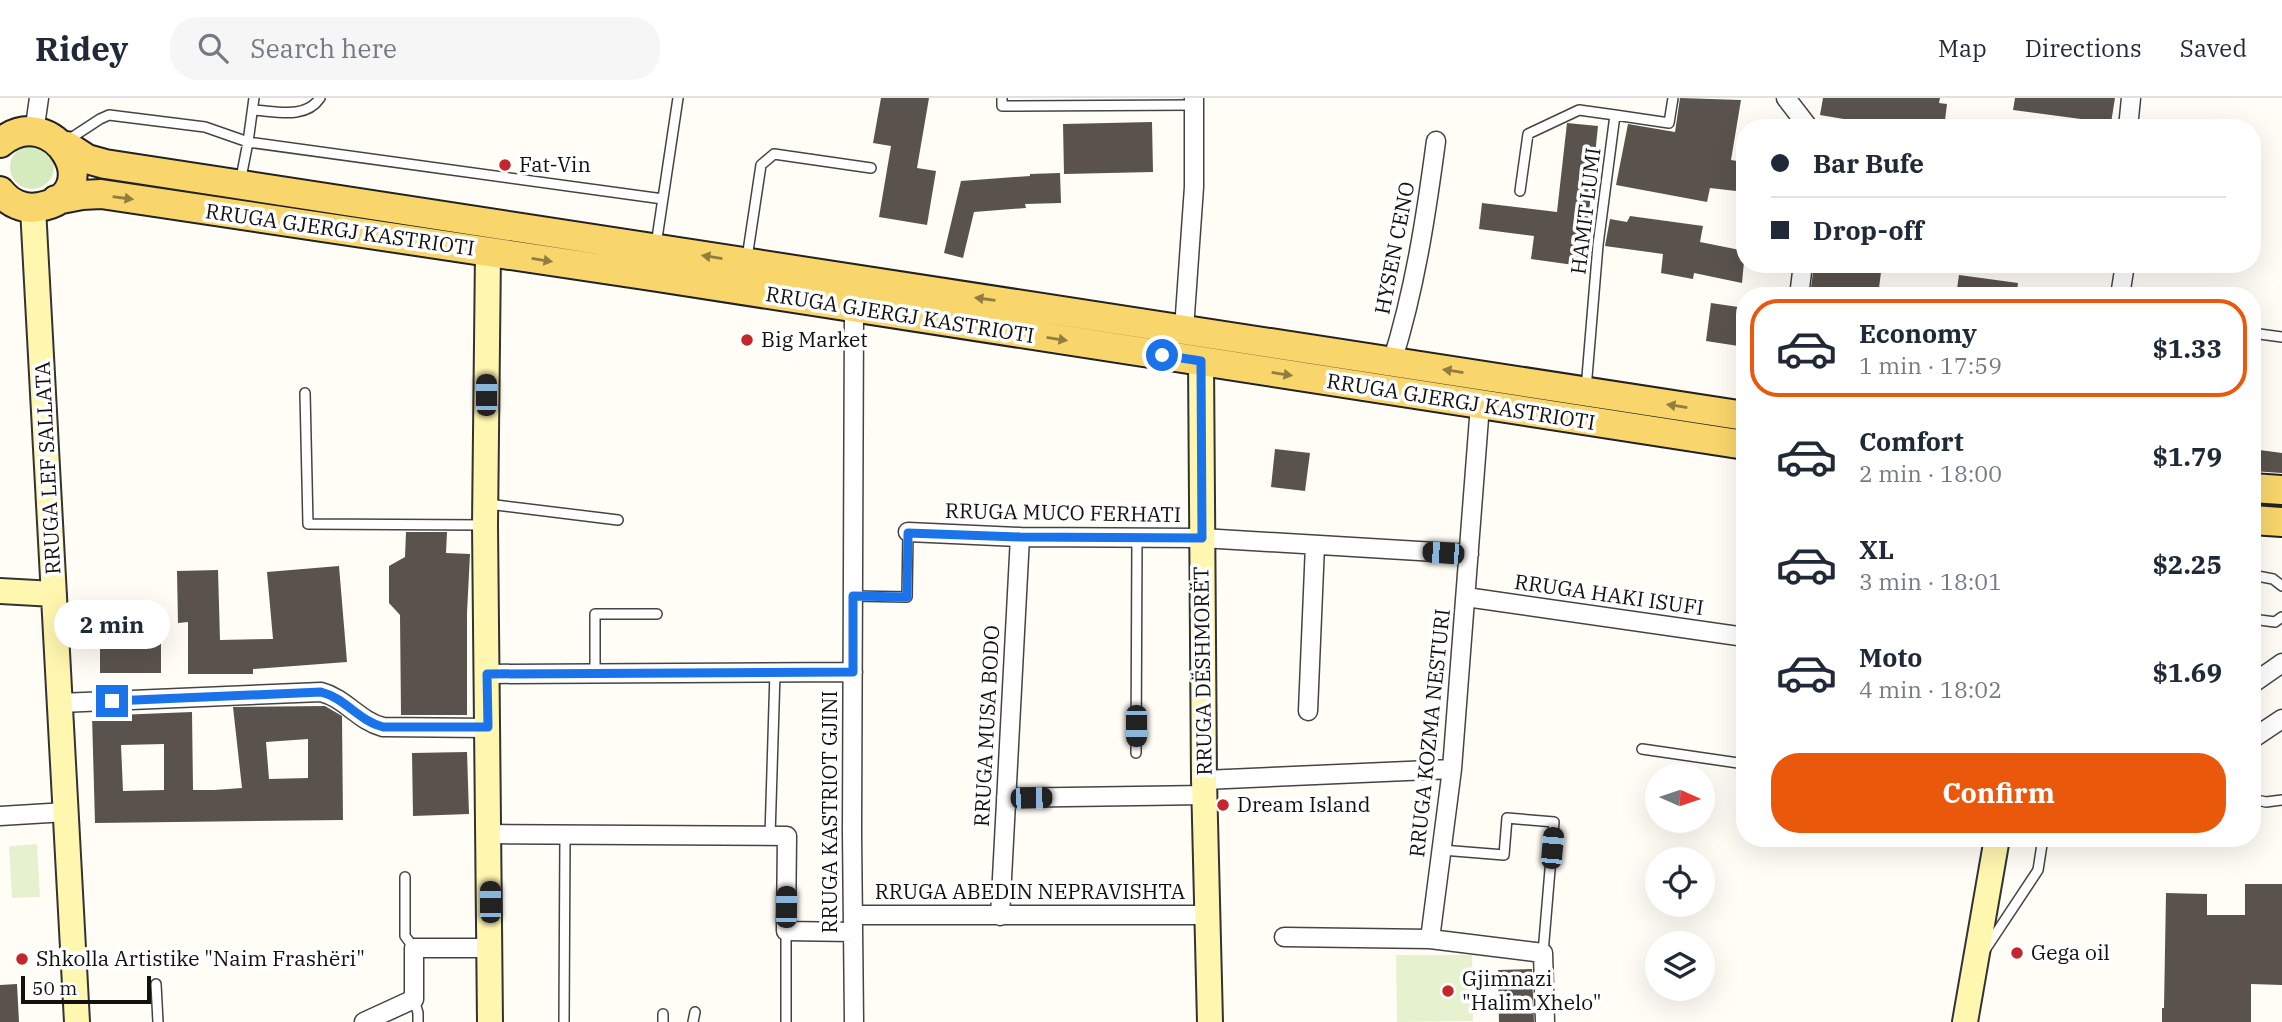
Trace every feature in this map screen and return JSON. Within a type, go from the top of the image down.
[{"type":"main road","points":[[3,138],[21,128],[35,126]]},
{"type":"main road","name":"RRUGA GJERGJ KASTRIOTI","points":[[35,126],[48,130],[87,159],[105,164],[1736,415]]},
{"type":"main road","points":[[0,191],[17,205],[45,204],[64,192],[73,170],[72,158],[66,144]]},
{"type":"main road","name":"RRUGA GJERGJ KASTRIOTI","points":[[45,204],[101,194],[1736,445]]},
{"type":"main road","points":[[2261,489],[2282,490]]},
{"type":"main road","points":[[2261,521],[2282,522]]},
{"type":"street","points":[[35,126],[39,98]]},
{"type":"street","points":[[1786,98],[1802,119]]},
{"type":"street","points":[[2129,119],[2131,98]]},
{"type":"street","points":[[1184,329],[1194,187],[1193,102]]},
{"type":"street","name":"HYSEN CENO","points":[[1392,362],[1417,269],[1436,141]]},
{"type":"street","name":"RRUGA LEF SALLATA","points":[[45,204],[54,594],[78,1022]]},
{"type":"street","points":[[488,252],[485,515],[490,1022]]},
{"type":"street","name":"RRUGA KASTRIOT GJINI","points":[[854,308],[854,1022]]},
{"type":"street","name":"RRUGA DËSHMORËT","points":[[1201,361],[1210,1022]]},
{"type":"street","name":"RRUGA KOZMA NESTURI","points":[[1430,939],[1452,769],[1479,405]]},
{"type":"street","name":"RRUGA MUCO FERHATI","points":[[908,533],[1202,538],[1469,554]]},
{"type":"street","name":"RRUGA MUSA BODO","points":[[1000,916],[1020,537]]},
{"type":"street","points":[[1308,711],[1315,545]]},
{"type":"street","points":[[0,591],[54,594]]},
{"type":"street","name":"RRUGA HAKI ISUFI","points":[[1466,597],[1736,636]]},
{"type":"street","points":[[2261,678],[2282,663]]},
{"type":"street","points":[[487,674],[853,672]]},
{"type":"street","points":[[60,703],[321,692],[331,695],[372,724],[383,727],[488,727]]},
{"type":"street","points":[[2261,733],[2282,719]]},
{"type":"street","points":[[1006,798],[1452,769]]},
{"type":"street","points":[[0,816],[66,812]]},
{"type":"street","points":[[489,834],[787,836],[786,931]]},
{"type":"street","points":[[1965,1022],[1995,847]]},
{"type":"street","name":"RRUGA ABEDIN NEPRAVISHTA","points":[[786,931],[853,923],[1000,916],[1208,915]]},
{"type":"street","points":[[1284,937],[1430,939],[1543,953],[1545,1022]]},
{"type":"street","points":[[364,1022],[414,999],[414,948],[490,948]]},
{"type":"lane","points":[[239,184],[254,98]]},
{"type":"lane","points":[[253,110],[297,113],[310,109],[320,98]]},
{"type":"lane","points":[[656,248],[678,98]]},
{"type":"lane","points":[[1002,98],[1002,106],[1193,102]]},
{"type":"lane","points":[[1520,191],[1528,134],[1579,110],[1669,123],[1673,98]]},
{"type":"lane","points":[[66,144],[109,115],[205,127],[247,142],[663,199]]},
{"type":"lane","name":"HAMIT LUMI","points":[[1586,391],[1598,245],[1615,115]]},
{"type":"lane","points":[[746,262],[761,165],[774,154],[871,168]]},
{"type":"lane","points":[[2261,334],[2282,337]]},
{"type":"lane","points":[[305,393],[308,524],[485,515],[618,520]]},
{"type":"lane","points":[[853,596],[907,597],[908,533]]},
{"type":"lane","points":[[1136,753],[1137,538]]},
{"type":"lane","points":[[2261,577],[2273,579],[2282,586]]},
{"type":"lane","points":[[595,673],[596,614],[657,614]]},
{"type":"lane","points":[[2261,620],[2275,622],[2282,617]]},
{"type":"lane","points":[[770,836],[775,673]]},
{"type":"lane","points":[[1643,749],[1736,763]]},
{"type":"lane","points":[[2261,801],[2282,800]]},
{"type":"lane","points":[[1441,850],[1504,855],[1507,818],[1554,822],[1543,953]]},
{"type":"lane","points":[[564,1022],[565,835]]},
{"type":"lane","points":[[1975,966],[2038,870],[2042,847]]},
{"type":"lane","points":[[405,877],[405,936],[414,948]]},
{"type":"lane","points":[[786,931],[786,1022]]},
{"type":"lane","points":[[156,984],[158,1022]]},
{"type":"lane","points":[[414,999],[418,1022]]},
{"type":"lane","points":[[693,1022],[695,1012]]},
{"type":"green space","points":[[32,145],[41,146],[48,151],[53,158],[53,176],[48,183],[41,188],[32,189],[23,188],[16,183],[11,176],[10,167],[11,158],[16,151],[23,146]]},
{"type":"green space","points":[[37,844],[40,897],[12,898],[9,846]]},
{"type":"green space","points":[[1396,955],[1472,955],[1473,1021],[1397,1022]]},
{"type":"building","points":[[881,98],[929,98],[917,168],[936,171],[927,225],[879,217],[891,146],[873,143]]},
{"type":"building","points":[[1680,98],[1741,100],[1731,160],[1736,161],[1736,191],[1710,188],[1707,202],[1616,185],[1628,124],[1675,132]]},
{"type":"building","points":[[1823,98],[1940,98],[1939,103],[1947,104],[1945,119],[1844,119],[1820,115]]},
{"type":"building","points":[[2015,98],[2115,98],[2112,119],[2081,119],[2013,110]]},
{"type":"building","points":[[1152,122],[1153,172],[1064,174],[1063,124]]},
{"type":"building","points":[[1567,123],[1598,126],[1585,251],[1590,252],[1588,267],[1531,259],[1534,236],[1479,229],[1482,203],[1557,212]]},
{"type":"building","points":[[1060,173],[1061,203],[1025,204],[1026,208],[974,212],[963,258],[944,253],[961,181]]},
{"type":"building","points":[[1630,216],[1703,226],[1700,242],[1736,249],[1736,273],[1743,273],[1742,283],[1694,273],[1693,279],[1661,273],[1663,254],[1605,246],[1610,219],[1627,222]]},
{"type":"building","points":[[1813,273],[1881,273],[1879,287],[1811,287]]},
{"type":"building","points":[[1959,275],[2018,283],[2017,287],[1957,287]]},
{"type":"building","points":[[1711,303],[1736,307],[1736,346],[1706,341]]},
{"type":"building","points":[[1275,449],[1310,453],[1305,491],[1271,487]]},
{"type":"building","points":[[2261,450],[2282,453],[2282,473],[2261,472]]},
{"type":"building","points":[[406,532],[447,532],[446,553],[470,554],[467,715],[401,715],[400,615],[389,603],[389,566],[405,557]]},
{"type":"building","points":[[339,566],[347,662],[253,669],[253,674],[188,674],[188,622],[178,623],[177,571],[218,570],[220,640],[273,639],[267,572]]},
{"type":"building","points":[[161,639],[161,673],[100,673],[100,640]]},
{"type":"building","points":[[325,706],[342,716],[343,820],[95,823],[92,716],[192,712],[193,790],[214,790],[242,788],[233,707]],"holes":[[[308,739],[308,778],[269,779],[266,742]],[[164,744],[164,790],[123,791],[121,745]]]},
{"type":"building","points":[[467,752],[469,814],[413,816],[412,753]]},
{"type":"building","points":[[2245,884],[2282,884],[2282,985],[2251,984],[2251,1022],[2162,1022],[2166,893],[2207,894],[2207,915],[2245,915]]},
{"type":"building","points":[[1532,969],[1534,1022],[1499,1022],[1498,970]]},
{"type":"building","points":[[17,984],[19,1022],[0,1022],[0,985]]},
{"type":"place","name":"Fat-Vin","points":[[505,165]]},
{"type":"place","name":"Big Market","points":[[747,340]]},
{"type":"place","name":"Dream Island","points":[[1223,805]]},
{"type":"place","name":"Gega oil","points":[[2017,953]]},
{"type":"place","name":"Shkolla Artistike \"Naim Frashëri\"","points":[[22,959]]},
{"type":"place","name":"Gjimnazi \"Halim Xhelo\"","points":[[1448,991]]},
{"type":"route","points":[[112,701],[321,692],[331,695],[372,724],[383,727],[488,727],[487,674],[853,672],[853,596],[907,597],[908,533],[1202,538],[1201,361],[1162,355]]}]
